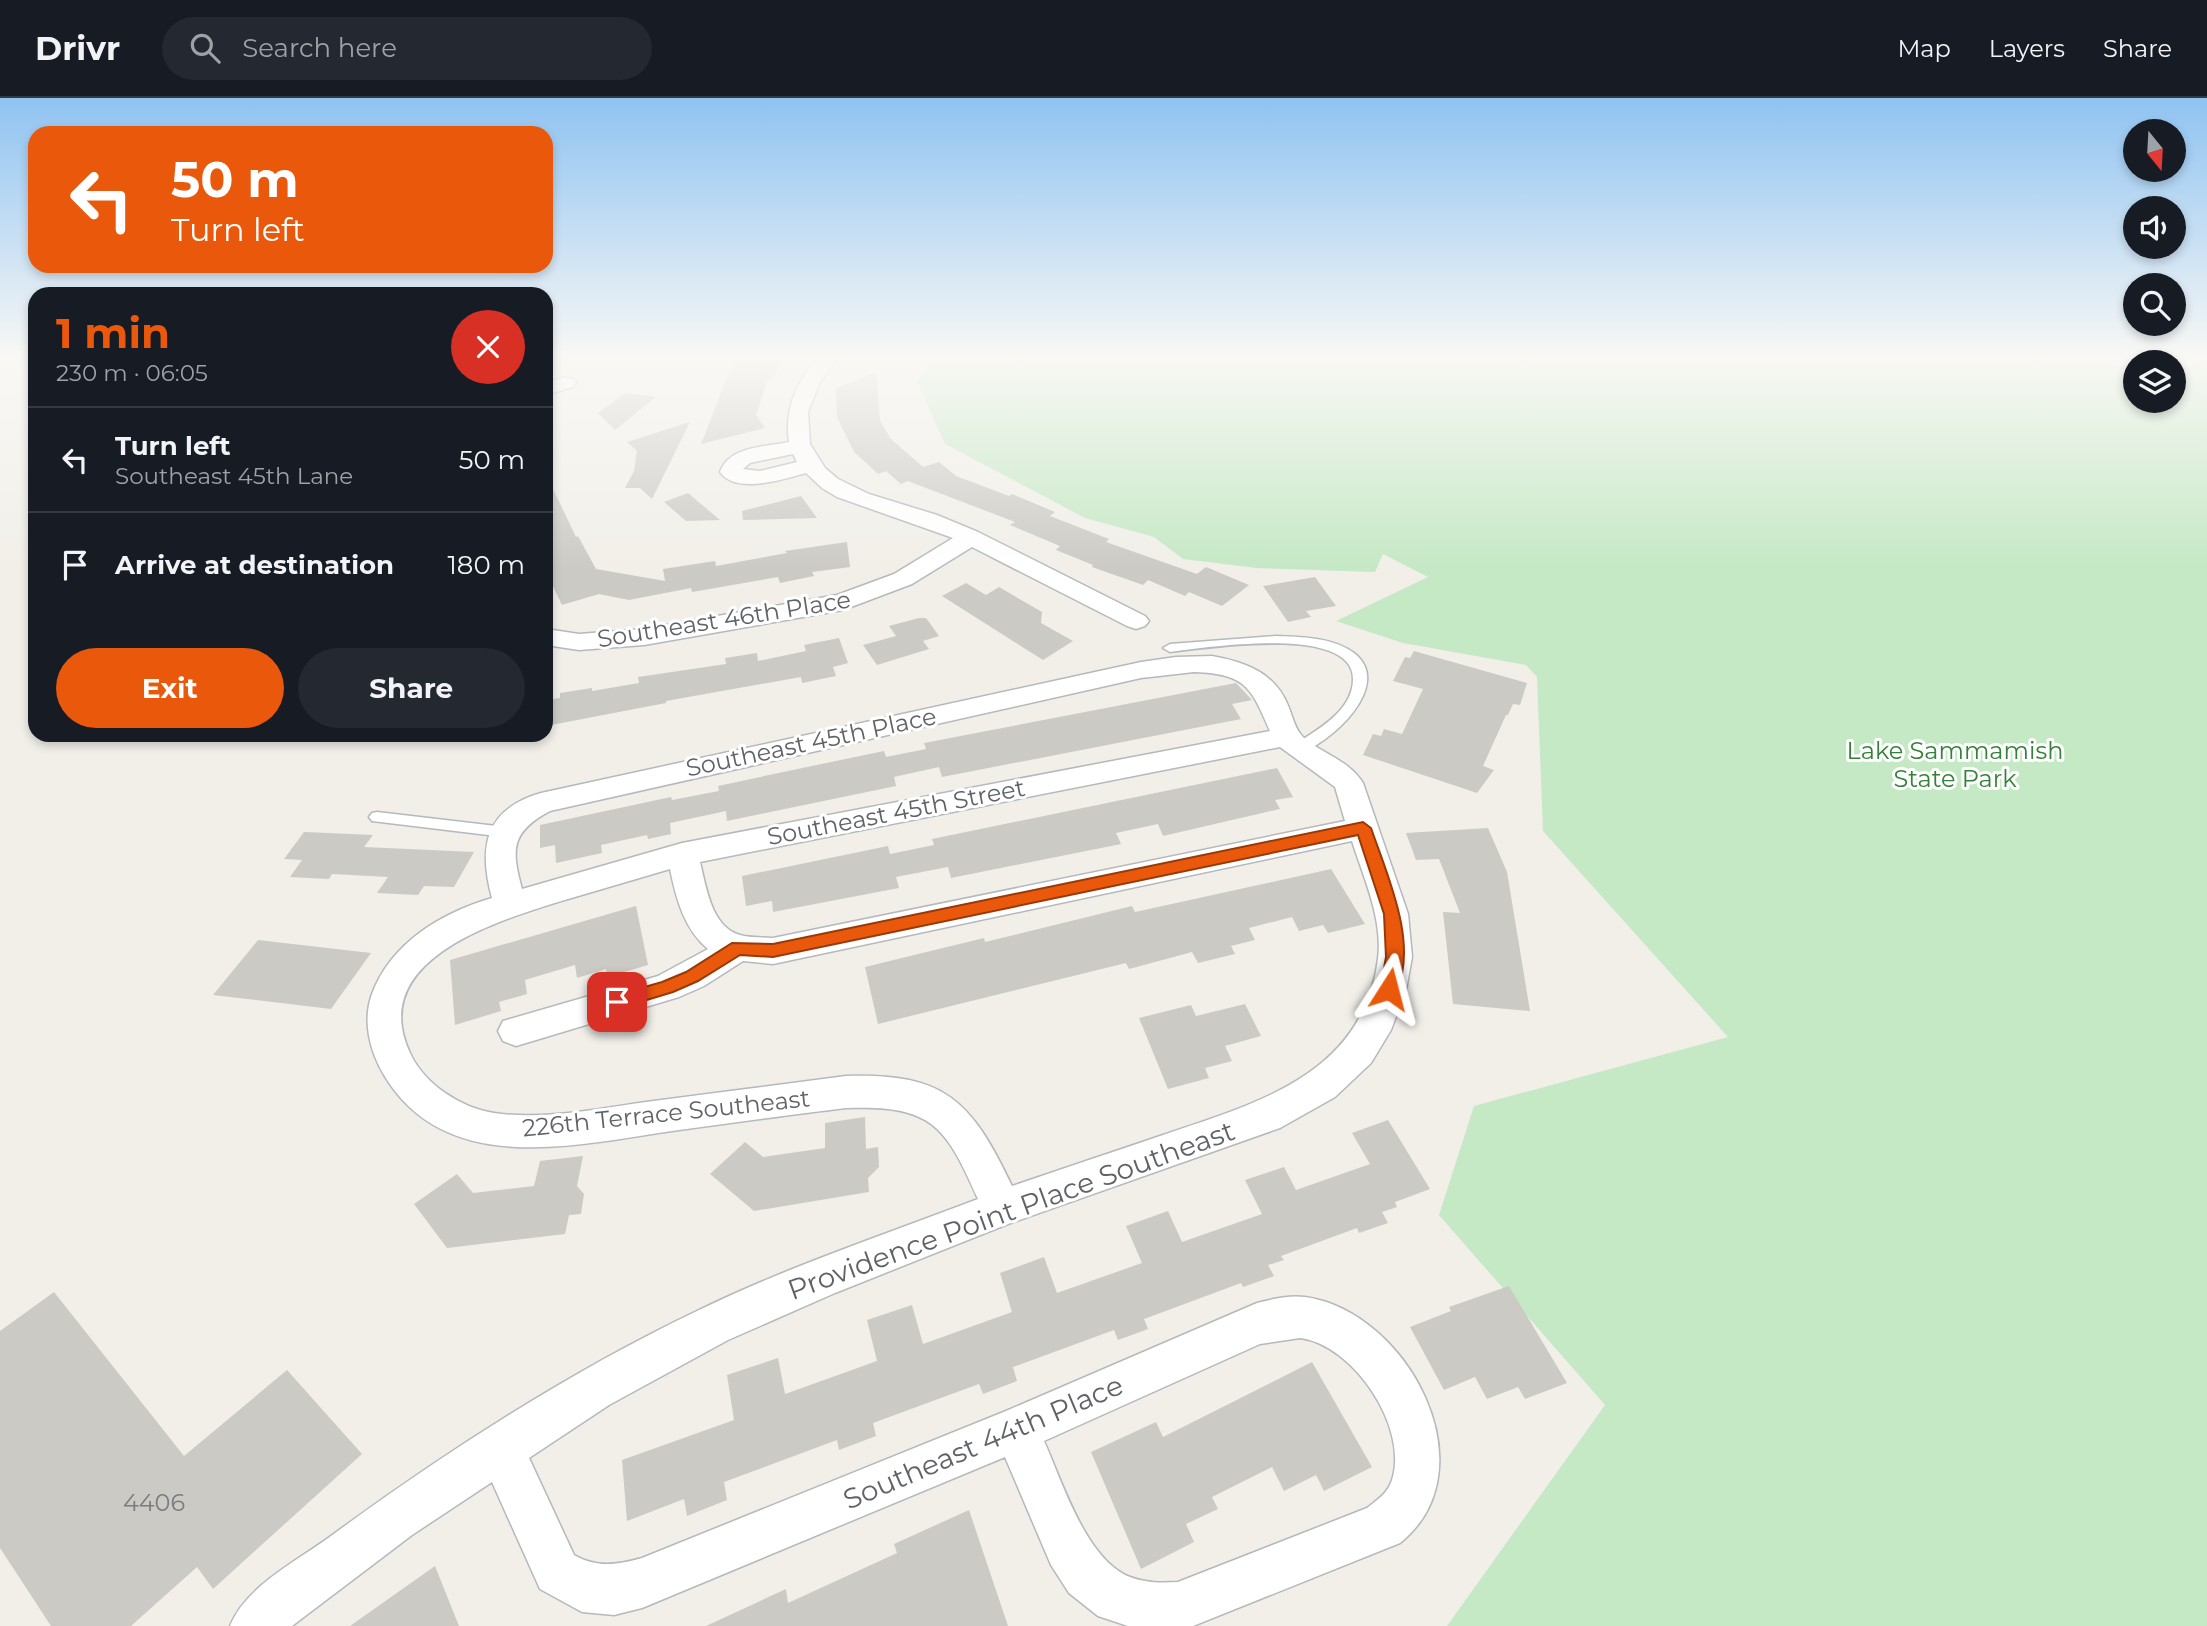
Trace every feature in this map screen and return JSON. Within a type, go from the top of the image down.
[{"type":"street","points":[[797,427],[806,455],[817,473],[850,494],[942,525],[1136,621]]},
{"type":"street","name":"Southeast 46th Place","points":[[553,639],[579,642],[644,638],[843,602],[903,579],[970,538]]},
{"type":"street","points":[[1186,656],[1226,666],[1246,674],[1260,685],[1270,697],[1293,742]]},
{"type":"street","name":"Southeast 45th Place","points":[[505,832],[517,817],[531,807],[560,797],[1141,670],[1186,656]]},
{"type":"street","name":"Providence Point Place Southeast","points":[[255,1626],[278,1605],[395,1518],[593,1389],[713,1325],[820,1279],[1002,1209],[1266,1116],[1322,1086],[1358,1052],[1378,1020],[1389,989],[1395,957],[1392,914],[1348,783],[1337,770],[1293,742]]},
{"type":"street","name":"Southeast 45th Street","points":[[510,904],[682,854],[1293,742]]},
{"type":"street","points":[[682,854],[691,889],[706,926],[718,940],[738,948],[773,951],[1363,828]]},
{"type":"street","points":[[505,832],[497,855],[510,904]]},
{"type":"street","name":"226th Terrace Southeast","points":[[510,904],[486,912],[430,941],[415,953],[399,972],[389,990],[385,1007],[385,1031],[391,1053],[399,1070],[418,1092],[438,1109],[490,1129],[552,1130],[846,1092],[895,1090],[922,1100],[960,1124],[975,1148],[1002,1209]]},
{"type":"street","points":[[516,1031],[667,987],[699,972],[738,948]]},
{"type":"street","name":"Southeast 44th Place","points":[[501,1449],[557,1572],[582,1587],[614,1590],[642,1583],[1016,1430],[1257,1324],[1285,1317],[1314,1320],[1348,1335],[1376,1361],[1415,1424],[1419,1454],[1413,1486],[1403,1509],[1383,1526],[1178,1607],[1154,1608],[1116,1598],[1086,1576],[1068,1548],[1016,1430]]},
{"type":"lane","points":[[1186,656],[1298,639],[1328,644],[1352,656],[1359,667],[1359,691],[1339,720],[1293,742]]},
{"type":"lane","points":[[377,817],[505,832]]},
{"type":"green space","name":"Lake Sammamish State Park","points":[[937,427],[2207,427],[2207,1626],[1447,1626],[1605,1405],[1439,1215],[1474,1106],[1728,1037],[1543,831],[1537,677],[1526,665],[1403,643],[1336,621],[1428,577],[1383,554],[1375,572],[1257,568],[1183,559],[1154,537],[1085,518],[945,444]]},
{"type":"building","points":[[673,427],[687,427],[652,499],[640,488],[625,488],[634,471],[637,451],[627,442]]},
{"type":"building","points":[[708,427],[765,428],[701,444]]},
{"type":"building","points":[[842,427],[884,427],[890,438],[923,467],[939,462],[956,476],[1009,496],[1012,494],[1055,512],[1050,516],[1109,539],[1106,542],[1197,574],[1206,567],[1249,585],[1222,606],[1189,592],[1185,596],[1148,580],[1143,585],[1092,567],[1093,565],[1056,550],[1060,546],[1010,525],[1015,522],[908,481],[901,484],[886,471],[878,474],[854,452]]},
{"type":"building","points":[[553,489],[576,537],[578,536],[596,569],[665,581],[663,569],[715,561],[716,566],[787,553],[785,551],[847,542],[850,567],[812,572],[814,576],[780,583],[778,577],[692,592],[691,588],[629,600],[599,594],[562,605],[553,586]]},
{"type":"building","points":[[688,493],[720,520],[686,521],[664,502]]},
{"type":"building","points":[[801,496],[817,518],[743,520],[742,511]]},
{"type":"building","points":[[1315,577],[1336,606],[1306,611],[1311,617],[1288,622],[1263,586]]},
{"type":"building","points":[[966,583],[986,595],[999,587],[1042,612],[1041,623],[1073,641],[1043,660],[942,596]]},
{"type":"building","points":[[926,618],[939,636],[923,641],[929,649],[877,665],[863,645],[896,636],[889,626]]},
{"type":"building","points":[[839,638],[848,663],[833,667],[836,676],[802,683],[801,677],[553,725],[553,699],[560,698],[560,693],[639,683],[638,677],[726,664],[725,658],[757,653],[758,661],[806,651],[804,645]]},
{"type":"building","points":[[1414,651],[1527,683],[1520,705],[1513,704],[1506,715],[1483,766],[1494,770],[1477,793],[1363,755],[1373,734],[1381,736],[1384,729],[1402,734],[1423,689],[1393,681],[1405,657],[1410,658]]},
{"type":"building","points":[[1236,683],[1252,700],[1232,704],[1241,719],[942,777],[939,767],[894,777],[896,786],[727,821],[726,811],[670,823],[671,834],[648,839],[647,835],[601,845],[602,853],[556,863],[555,845],[540,848],[540,825],[671,797],[672,800],[719,791],[718,786],[884,751],[886,757],[926,749],[924,743]]},
{"type":"building","points":[[1277,768],[1293,797],[1275,800],[1280,809],[1163,836],[1158,824],[1116,833],[1121,844],[951,878],[948,867],[896,877],[899,888],[773,912],[772,901],[746,906],[742,876],[888,846],[890,854],[934,845],[932,839]]},
{"type":"building","points":[[1488,828],[1507,872],[1530,1011],[1453,1004],[1443,912],[1460,913],[1439,859],[1416,860],[1406,833]]},
{"type":"building","points":[[304,832],[373,835],[364,847],[474,852],[454,887],[424,886],[418,895],[377,893],[388,877],[332,874],[329,879],[290,877],[302,860],[284,859]]},
{"type":"building","points":[[1331,869],[1365,924],[1328,933],[1323,925],[1299,931],[1292,917],[1249,928],[1255,940],[1231,946],[1235,954],[1198,963],[1192,952],[1129,969],[1126,963],[878,1024],[865,967],[984,938],[985,942],[1132,906],[1135,912]]},
{"type":"building","points":[[636,906],[648,965],[607,977],[606,969],[577,978],[575,965],[525,980],[527,994],[499,1002],[501,1011],[455,1025],[450,960]]},
{"type":"building","points":[[258,940],[371,953],[331,1009],[213,995]]},
{"type":"building","points":[[1245,1004],[1261,1036],[1225,1046],[1232,1061],[1205,1068],[1209,1078],[1168,1089],[1139,1018],[1191,1005],[1196,1016]]},
{"type":"building","points":[[865,1117],[866,1149],[878,1147],[879,1167],[868,1178],[869,1192],[754,1211],[710,1174],[745,1142],[763,1157],[825,1148],[825,1123]]},
{"type":"building","points":[[1388,1120],[1430,1189],[1395,1202],[1397,1207],[1382,1212],[1388,1223],[1359,1233],[1357,1228],[1281,1256],[1284,1260],[1268,1265],[1274,1276],[1243,1287],[1241,1283],[1144,1319],[1148,1329],[1118,1340],[1114,1330],[1013,1367],[1017,1381],[983,1394],[979,1384],[873,1423],[876,1436],[839,1450],[837,1440],[724,1482],[727,1500],[687,1516],[684,1499],[627,1521],[622,1460],[734,1420],[727,1375],[778,1358],[785,1394],[877,1361],[867,1320],[912,1305],[923,1344],[1012,1312],[1000,1273],[1044,1257],[1057,1293],[1142,1263],[1126,1226],[1168,1211],[1182,1242],[1262,1214],[1245,1180],[1284,1167],[1296,1190],[1370,1164],[1352,1133]]},
{"type":"building","points":[[583,1156],[577,1186],[584,1194],[581,1214],[569,1215],[565,1234],[447,1248],[414,1204],[457,1174],[473,1193],[534,1186],[540,1161]]},
{"type":"building","points":[[1509,1286],[1567,1383],[1525,1399],[1518,1387],[1487,1399],[1475,1377],[1444,1390],[1410,1327],[1451,1311],[1449,1307]]},
{"type":"building","points":[[54,1292],[184,1456],[287,1370],[362,1454],[213,1589],[197,1567],[131,1626],[51,1626],[0,1548],[0,1331]]},
{"type":"building","points":[[1312,1362],[1372,1467],[1324,1491],[1316,1475],[1284,1491],[1272,1467],[1212,1497],[1218,1509],[1186,1524],[1194,1542],[1141,1569],[1091,1452],[1156,1422],[1163,1437]]},
{"type":"building","points":[[969,1510],[1008,1626],[706,1626],[786,1589],[788,1603],[897,1553],[894,1544]]},
{"type":"building","points":[[435,1566],[459,1626],[350,1626]]},
{"type":"route","points":[[617,1002],[667,987],[692,976],[738,948],[773,951],[1363,828],[1392,914],[1395,957],[1389,989]]}]
